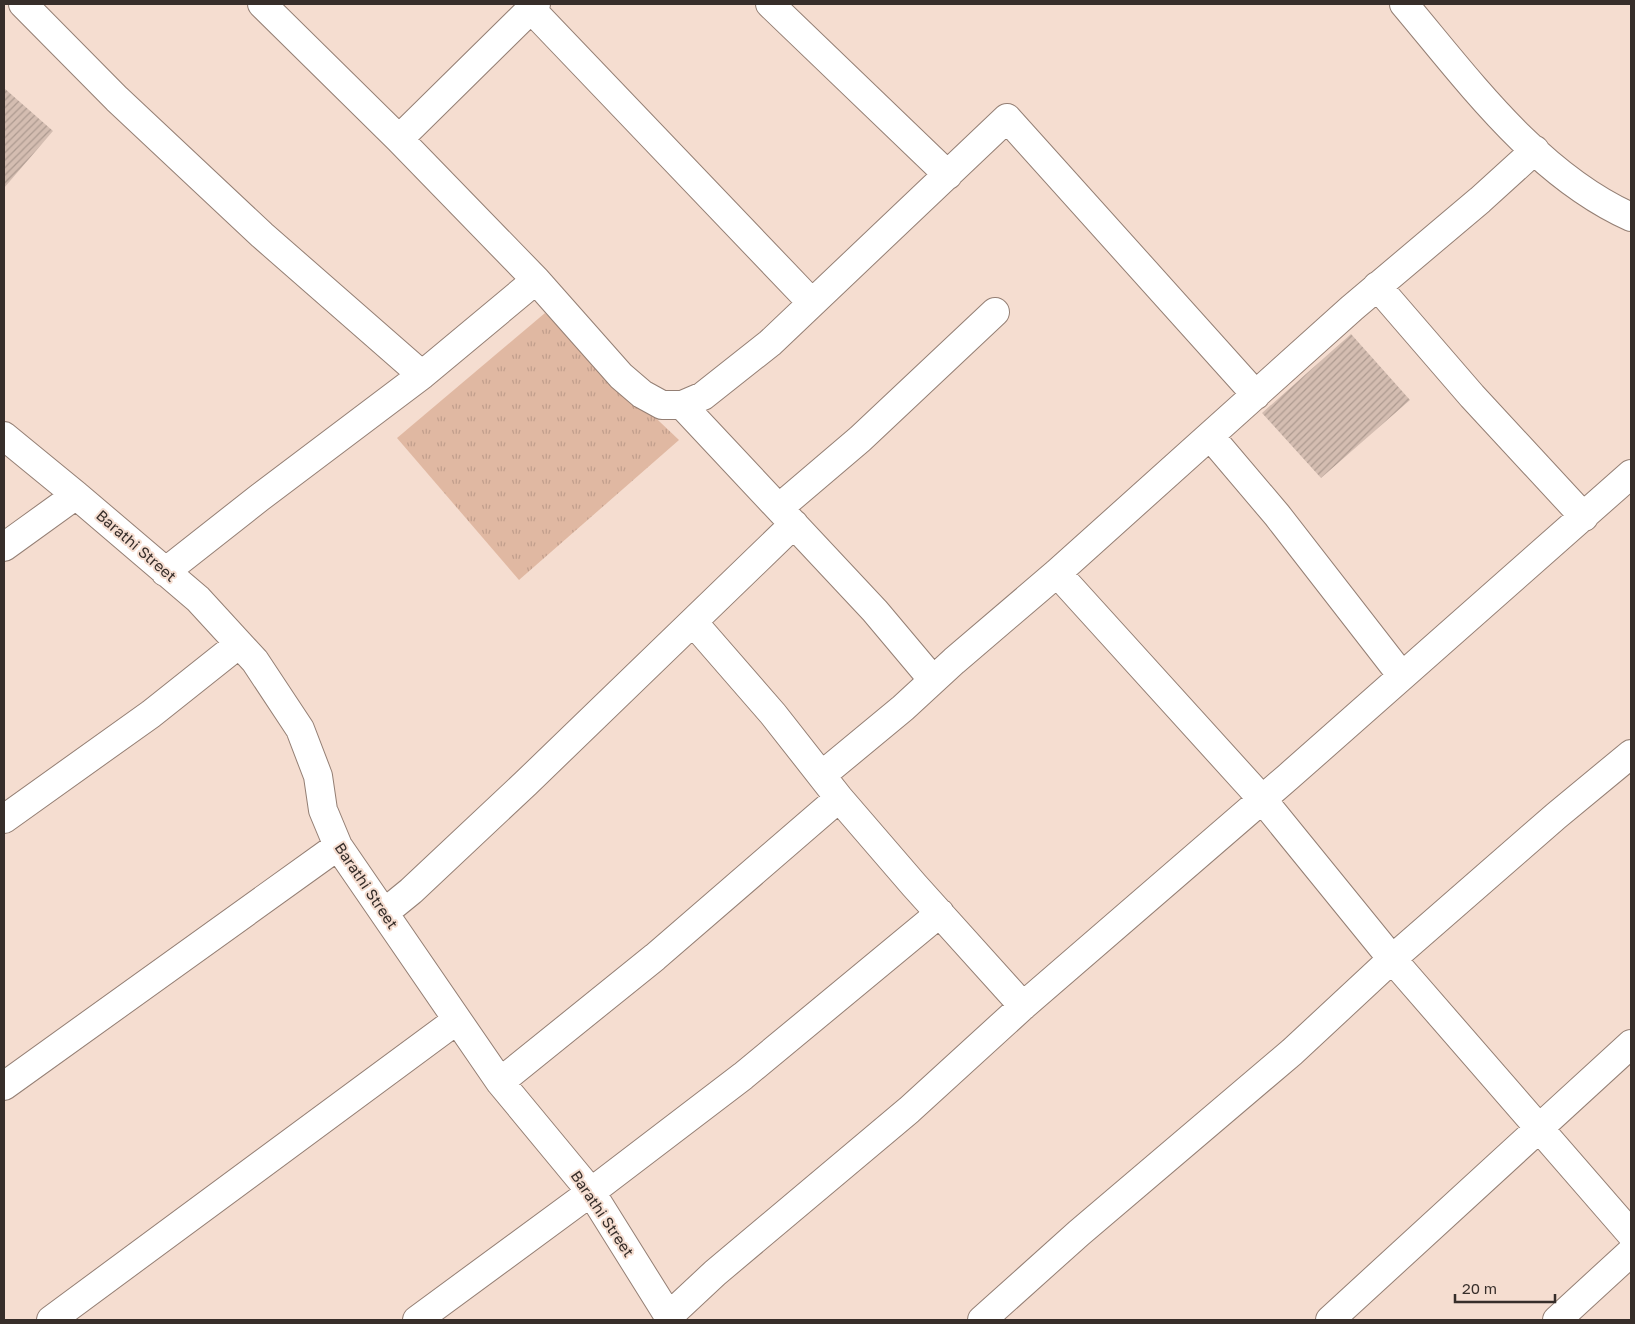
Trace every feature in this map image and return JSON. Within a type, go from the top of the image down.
[{"type":"street","points":[[24,4],[116,99],[262,235],[422,375]]},
{"type":"street","points":[[770,4],[948,175]]},
{"type":"street","points":[[1404,4],[1475,91],[1535,150],[1569,180],[1631,218]]},
{"type":"street","points":[[267,6],[536,280],[621,376],[642,394],[662,404],[682,405],[703,396],[733,374],[812,303],[1007,118],[1256,395]]},
{"type":"street","points":[[399,139],[533,6],[812,303]]},
{"type":"street","points":[[822,775],[903,708],[1057,573],[1377,286],[1535,150]]},
{"type":"street","points":[[165,572],[259,498],[422,375],[536,280]]},
{"type":"street","points":[[1377,286],[1472,396],[1584,517]]},
{"type":"street","points":[[384,913],[460,847],[693,622],[786,516],[860,439],[995,312]]},
{"type":"street","points":[[682,405],[874,611],[933,680]]},
{"type":"street","name":"Barathi Street","points":[[4,436],[198,599],[255,661],[300,729],[318,776],[323,810],[338,846],[500,1082],[591,1192],[670,1318]]},
{"type":"street","points":[[1210,436],[1277,515],[1402,676]]},
{"type":"street","points":[[670,1318],[715,1273],[909,1110],[1023,1006],[1630,478]]},
{"type":"street","points":[[4,547],[76,495]]},
{"type":"street","points":[[1057,573],[1262,799],[1392,959],[1448,1021],[1486,1069],[1539,1127],[1631,1234]]},
{"type":"street","points":[[693,622],[773,714],[839,798],[1023,1006]]},
{"type":"street","points":[[4,819],[151,714],[239,644]]},
{"type":"street","points":[[982,1320],[1079,1233],[1292,1052],[1392,959],[1556,816],[1631,754]]},
{"type":"street","points":[[500,1082],[655,957],[839,798]]},
{"type":"street","points":[[4,1086],[338,846]]},
{"type":"street","points":[[417,1320],[591,1192],[742,1076],[940,914]]},
{"type":"street","points":[[51,1320],[457,1020]]},
{"type":"street","points":[[1330,1320],[1631,1044]]},
{"type":"street","points":[[1557,1320],[1631,1252]]},
{"type":"green space","points":[[545,313],[679,440],[519,580],[397,438]]},
{"type":"building","points":[[4,88],[53,131],[4,188]]},
{"type":"building","points":[[1351,334],[1410,400],[1321,478],[1262,413]]}]
